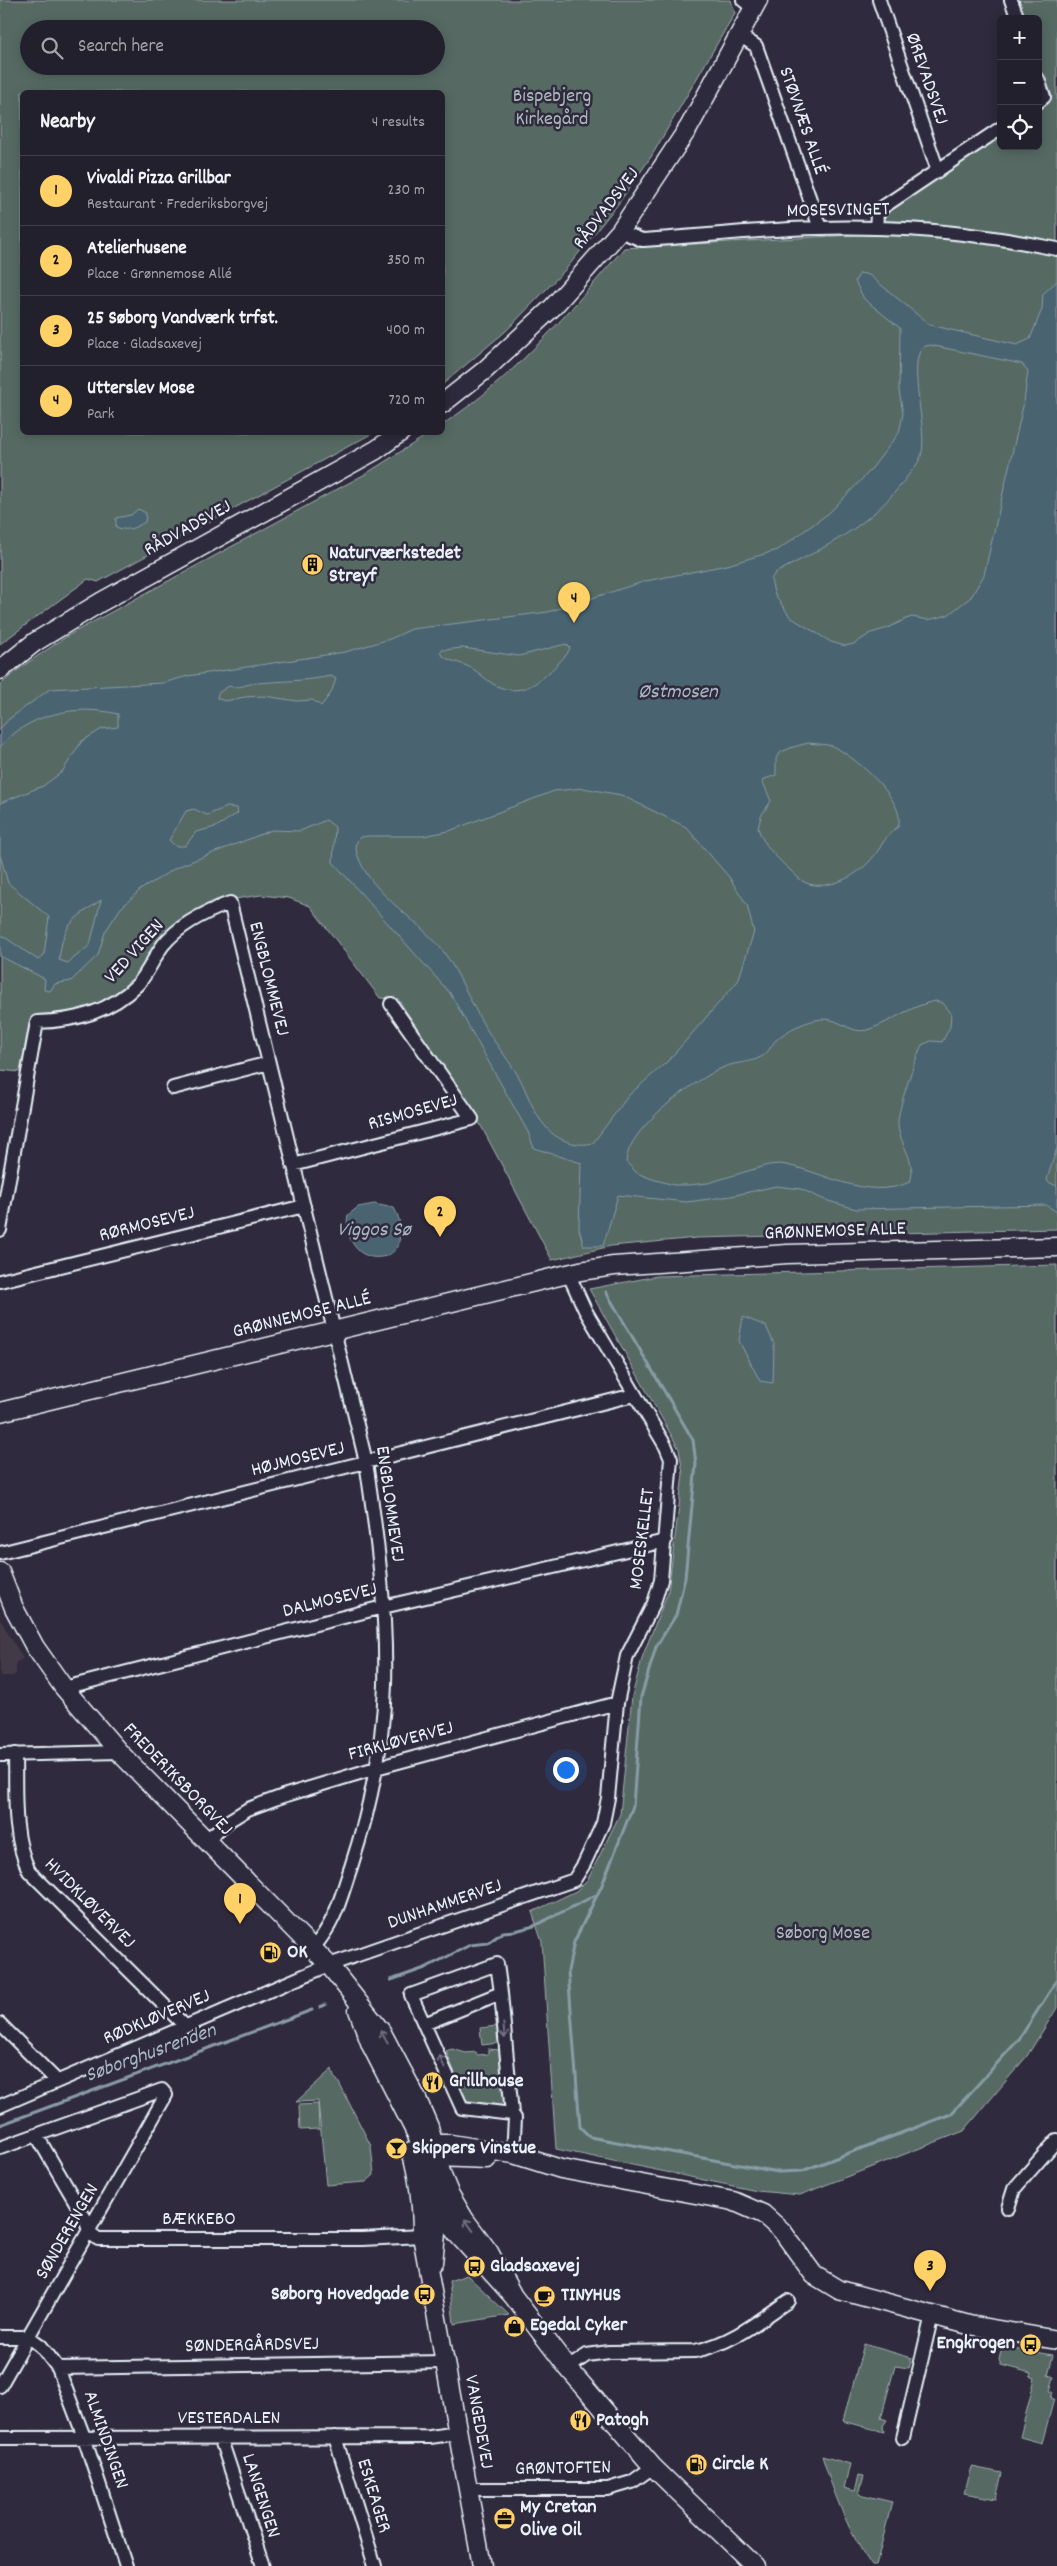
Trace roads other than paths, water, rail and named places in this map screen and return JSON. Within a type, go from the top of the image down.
[{"type":"street","name":"ØREVADSVEJ","points":[[879,0],[938,171]]},
{"type":"street","points":[[1011,0],[1017,15]]},
{"type":"street","name":"RÅDVADSVEJ","points":[[445,402],[485,370],[553,307],[620,231],[689,127],[739,35],[751,3]]},
{"type":"street","name":"STØVNÆS ALLÉ","points":[[739,35],[756,46],[820,228]]},
{"type":"street","points":[[876,228],[877,215],[884,207],[997,131]]},
{"type":"street","name":"MOSESVINGET","points":[[620,231],[642,240],[820,228],[876,228],[951,232],[1057,249]]},
{"type":"street","name":"RÅDVADSVEJ","points":[[0,670],[36,642],[101,602],[376,450],[397,435]]},
{"type":"street","name":"ENGBLOMMEVEJ","points":[[230,903],[366,1462],[378,1539],[383,1607],[385,1685],[376,1768],[359,1841],[335,1916],[328,1931],[313,1948]]},
{"type":"street","name":"VED VIGEN","points":[[0,1230],[38,1022],[62,1022],[85,1017],[106,1008],[139,982],[164,945],[182,927],[207,911],[230,903]]},
{"type":"street","name":"RISMOSEVEJ","points":[[294,1164],[472,1119],[392,1004]]},
{"type":"street","name":"ENGBLOMMEVEJ","points":[[173,1088],[269,1063]]},
{"type":"street","name":"RØRMOSEVEJ","points":[[0,1280],[304,1206]]},
{"type":"street","name":"GRØNNEMOSE ALLE","points":[[614,1266],[787,1254],[1057,1247]]},
{"type":"street","name":"GRØNNEMOSE ALLÉ","points":[[0,1412],[568,1273],[614,1266]]},
{"type":"street","name":"MOSESKELLET","points":[[568,1273],[584,1310],[666,1447],[671,1459],[665,1541],[659,1588],[654,1604],[627,1656],[616,1703],[608,1798],[603,1823],[584,1864],[574,1880]]},
{"type":"street","name":"HØJMOSEVEJ","points":[[0,1553],[634,1395]]},
{"type":"street","name":"DALMOSEVEJ","points":[[64,1688],[383,1607],[665,1541]]},
{"type":"street","name":"FREDERIKSBORGVEJ","points":[[0,1572],[14,1608],[35,1647],[64,1688],[118,1752],[329,1965],[352,1997],[381,2031],[429,2127],[430,2152],[436,2178],[439,2210]]},
{"type":"street","name":"FIRKLØVERVEJ","points":[[205,1841],[230,1820],[255,1805],[376,1768],[616,1703]]},
{"type":"street","points":[[0,1755],[118,1752]]},
{"type":"street","name":"HVIDKLØVERVEJ","points":[[15,1754],[17,1833],[23,1858],[29,1871],[185,2026]]},
{"type":"street","name":"DUNHAMMERVEJ","points":[[329,1965],[574,1880]]},
{"type":"street","points":[[512,2114],[462,2108],[411,1996],[497,1964],[512,2114],[515,2118],[513,2154]]},
{"type":"street","name":"RØDKLØVERVEJ","points":[[0,2106],[329,1965]]},
{"type":"street","points":[[424,2024],[501,1993]]},
{"type":"street","name":"FREDERIKSBORGVEJ","points":[[352,1997],[377,2057],[430,2152]]},
{"type":"street","points":[[0,2024],[57,2081]]},
{"type":"street","name":"FREDERIKSBORGVEJ","points":[[377,2057],[382,2084],[412,2152],[418,2196]]},
{"type":"street","name":"SØNDERENGEN","points":[[0,2386],[166,2095],[162,2090],[37,2136]]},
{"type":"street","points":[[0,2148],[37,2136],[86,2220],[89,2232]]},
{"type":"street","points":[[1008,2208],[1014,2189],[1057,2140]]},
{"type":"street","points":[[430,2152],[450,2144],[513,2154],[560,2169],[710,2196],[748,2206],[763,2214],[782,2231],[804,2264],[828,2285],[852,2295],[1002,2332],[1057,2340]]},
{"type":"street","points":[[430,2152],[535,2162]]},
{"type":"street","points":[[422,2218],[436,2178]]},
{"type":"street","name":"FREDERIKSBORGVEJ","points":[[436,2178],[449,2193],[465,2220],[489,2252],[513,2296]]},
{"type":"street","name":"VANGEDEVEJ","points":[[418,2196],[422,2218],[422,2236],[482,2566]]},
{"type":"street","points":[[439,2210],[457,2234],[513,2296],[568,2368],[653,2467],[755,2566]]},
{"type":"street","name":"VANGEDEVEJ","points":[[432,2286],[439,2210]]},
{"type":"street","name":"BÆKKEBO","points":[[89,2232],[98,2239],[422,2236]]},
{"type":"street","points":[[422,2236],[434,2250]]},
{"type":"street","points":[[568,2368],[587,2355],[609,2352],[695,2351],[709,2348],[730,2340],[788,2301]]},
{"type":"street","points":[[903,2438],[932,2315]]},
{"type":"street","points":[[0,2337],[29,2337]]},
{"type":"street","name":"ALMINDINGEN","points":[[29,2337],[42,2346],[58,2368],[84,2437],[126,2566]]},
{"type":"street","name":"SØNDERGÅRDSVEJ","points":[[58,2368],[446,2362]]},
{"type":"street","name":"VESTERDALEN","points":[[0,2438],[430,2437],[458,2434]]},
{"type":"street","name":"LANGENGEN","points":[[220,2437],[263,2566]]},
{"type":"street","name":"ESKEAGER","points":[[335,2437],[375,2566]]},
{"type":"street","name":"GRØNTOFTEN","points":[[468,2488],[608,2489],[632,2482],[653,2467]]},
{"type":"water","name":"Østmosen","points":[[860,273],[869,275],[930,325],[1017,345],[1030,339],[1042,309],[1043,294],[1057,281],[1057,1148],[1047,1179],[1048,1182],[1057,1186],[1057,1212],[1046,1205],[856,1209],[825,1200],[801,1189],[776,1186],[731,1196],[687,1202],[618,1195],[603,1246],[584,1246],[579,1229],[581,1163],[534,1148],[528,1132],[450,993],[333,862],[335,827],[326,820],[300,831],[272,830],[177,867],[140,890],[120,909],[105,932],[98,955],[71,981],[55,984],[50,991],[44,990],[45,979],[0,956],[0,934],[38,960],[44,955],[49,917],[8,883],[0,855],[0,803],[43,786],[62,772],[82,741],[102,729],[118,727],[118,714],[86,710],[70,711],[39,719],[25,726],[0,747],[0,729],[9,719],[50,689],[163,683],[188,676],[345,652],[390,639],[412,629],[548,612],[646,581],[727,565],[778,550],[829,513],[869,472],[899,433],[903,414],[899,390],[900,328],[864,299],[855,281]],"holes":[[[930,345],[1022,364],[1028,371],[1024,402],[984,575],[971,597],[948,615],[928,620],[912,617],[888,628],[871,633],[854,644],[845,646],[831,642],[790,617],[774,593],[771,579],[775,573],[829,545],[861,523],[890,497],[918,463],[923,445],[917,382],[918,355],[923,347]],[[566,644],[570,648],[552,670],[534,684],[515,690],[505,689],[493,684],[474,670],[446,658],[440,653],[442,650],[463,648],[519,656]],[[331,676],[336,679],[331,693],[321,706],[313,700],[297,701],[264,696],[225,701],[217,698],[218,693],[229,686],[236,687],[256,683]],[[808,743],[832,746],[865,769],[887,792],[899,816],[898,827],[887,837],[862,869],[836,883],[827,885],[809,884],[797,877],[781,862],[763,840],[758,828],[761,816],[771,801],[762,780],[776,775],[776,758],[781,752]],[[583,788],[621,795],[686,827],[729,877],[747,905],[754,932],[738,981],[668,1061],[629,1095],[593,1143],[580,1144],[568,1142],[556,1136],[541,1122],[519,1077],[485,1027],[443,951],[432,938],[379,890],[368,876],[360,861],[355,845],[360,837],[423,836],[449,831],[554,791]],[[227,807],[237,808],[238,813],[216,827],[196,832],[185,846],[175,846],[169,840],[186,811],[194,809],[207,815]],[[101,900],[90,945],[68,963],[59,960],[66,930],[83,913]],[[936,1001],[943,1003],[951,1013],[950,1027],[942,1042],[931,1041],[922,1045],[900,1108],[898,1123],[901,1138],[912,1167],[910,1182],[893,1187],[860,1187],[796,1167],[780,1164],[768,1165],[708,1183],[674,1185],[637,1173],[626,1162],[629,1149],[638,1135],[664,1107],[712,1073],[729,1065],[763,1056],[780,1036],[790,1030],[805,1023],[824,1019],[863,1031],[878,1026],[910,1010]]]},
{"type":"water","points":[[138,509],[146,513],[145,522],[131,529],[116,527],[116,518],[131,515]]},
{"type":"water","name":"Viggos Sø","points":[[374,1204],[394,1208],[400,1227],[398,1247],[388,1255],[376,1257],[368,1256],[355,1247],[348,1232],[347,1223],[348,1215],[358,1207]]},
{"type":"water","points":[[743,1317],[766,1326],[774,1344],[773,1383],[760,1381],[739,1341]]},
{"type":"waterway","points":[[606,1292],[693,1440],[696,1464],[685,1578],[676,1615],[656,1647],[641,1697],[633,1806],[602,1885],[574,1942],[568,1971],[580,2127],[590,2137],[778,2172],[802,2171],[951,2114],[1020,2038],[1057,1980]]},
{"type":"waterway","name":"Søborghusrenden","points":[[391,1980],[425,1968],[470,1945],[488,1943],[503,1932],[534,1926],[596,1895]]},
{"type":"waterway","name":"Søborghusrenden","points":[[320,2007],[325,2005]]},
{"type":"waterway","name":"Søborghusrenden","points":[[0,2125],[312,2010]]},
{"type":"place","name":"Naturværkstedet Streyf","points":[[313,565]]},
{"type":"place","name":"Utterslev Mose","points":[[574,623]]},
{"type":"place","name":"Atelierhusene","points":[[440,1237]]},
{"type":"place","name":"Vivaldi Pizza Grillbar","points":[[240,1924]]},
{"type":"place","name":"OK","points":[[271,1953]]},
{"type":"place","name":"Grillhouse","points":[[433,2082]]},
{"type":"place","name":"Skippers Vinstue","points":[[396,2149]]},
{"type":"place","name":"Gladsaxevej","points":[[474,2267]]},
{"type":"place","name":"25 Søborg Vandværk trfst.","points":[[930,2291]]},
{"type":"place","name":"Søborg Hovedgade","points":[[425,2295]]},
{"type":"place","name":"TINYHUS","points":[[545,2296]]},
{"type":"place","name":"Egedal Cyker","points":[[514,2326]]},
{"type":"place","name":"Engkrogen","points":[[1031,2344]]},
{"type":"place","name":"Patogh","points":[[580,2421]]},
{"type":"place","name":"Circle K","points":[[696,2465]]},
{"type":"place","name":"My Cretan Olive Oil","points":[[504,2519]]},
{"type":"park label","name":"Bispebjerg Kirkegård","points":[[552,108]]},
{"type":"park label","name":"Søborg Mose","points":[[823,1934]]}]
